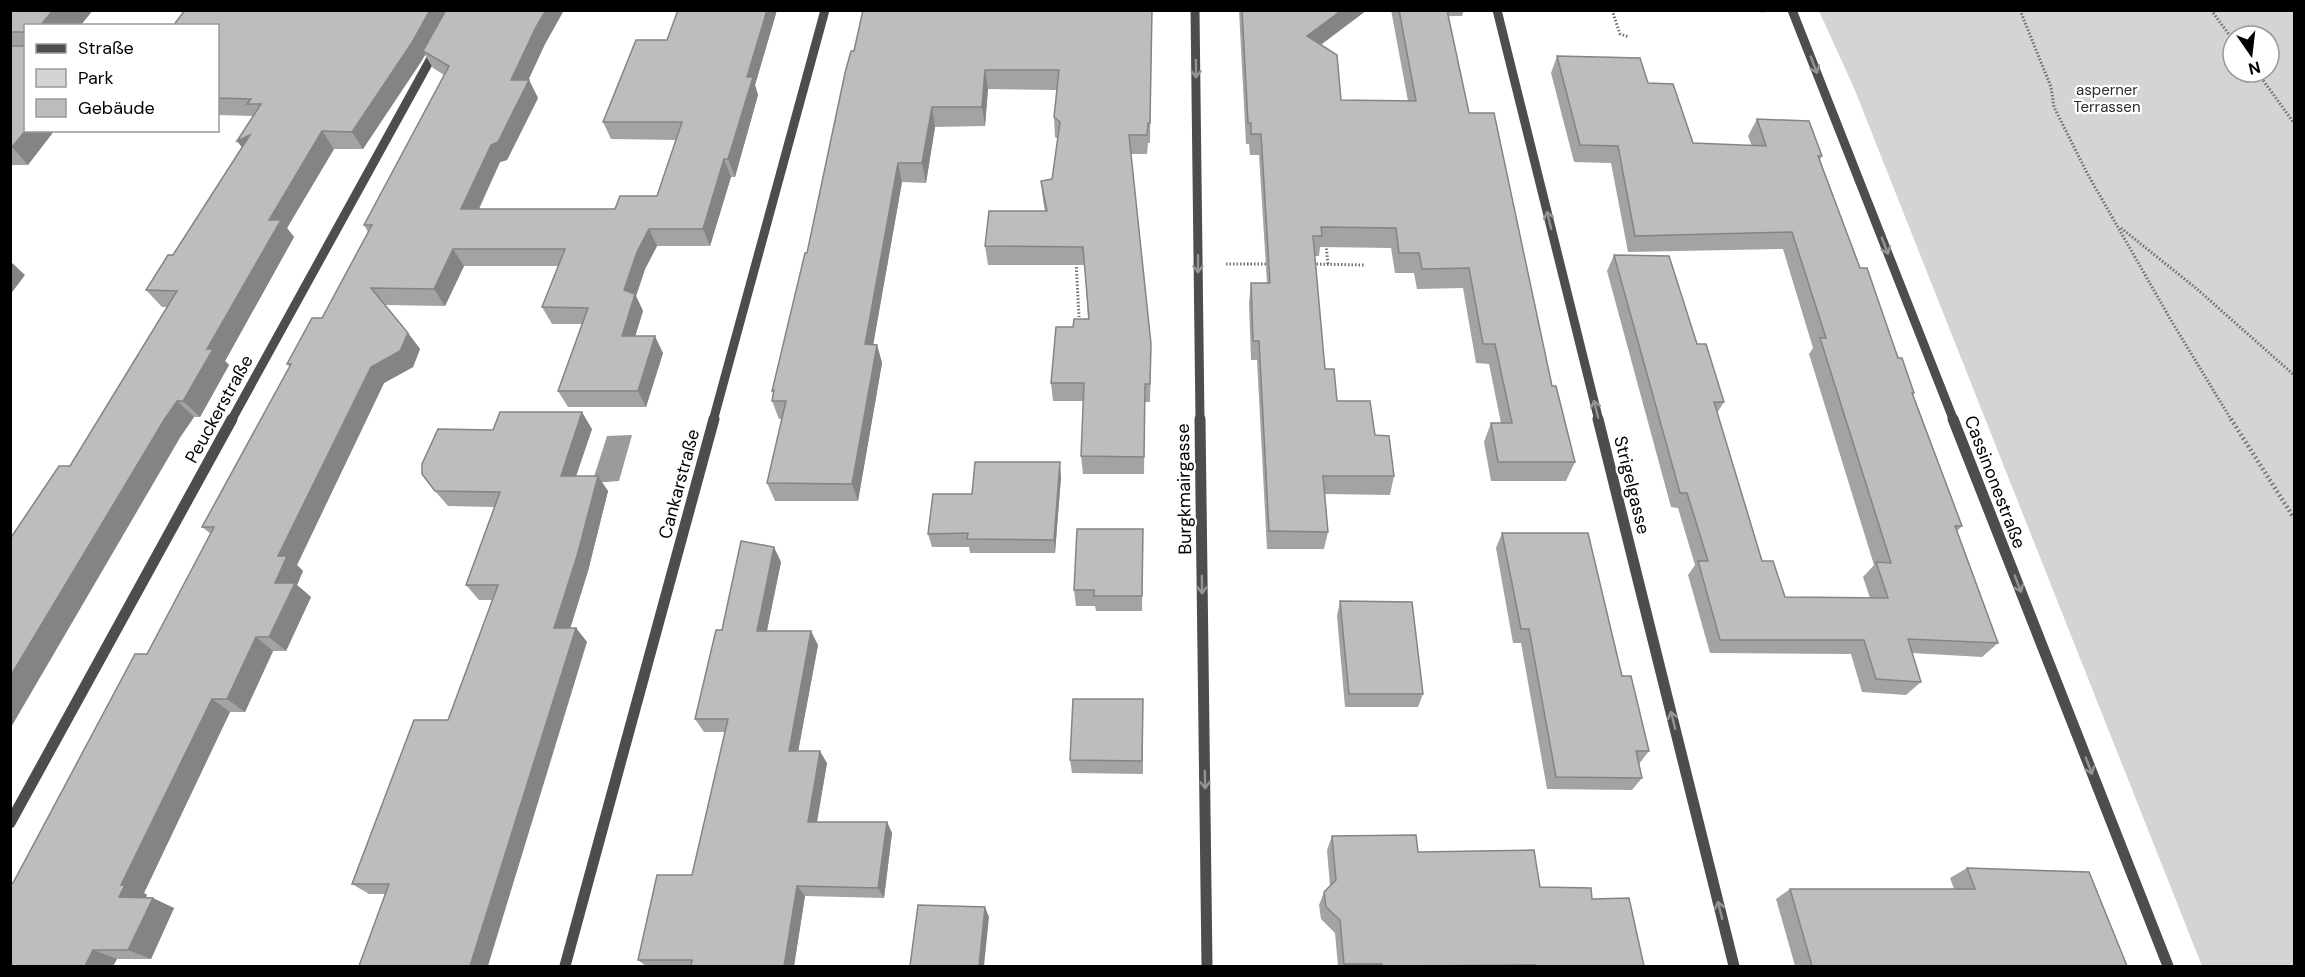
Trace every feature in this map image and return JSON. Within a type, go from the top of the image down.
[{"type":"street","name":"Cankarstraße","points":[[565,966],[825,10]]},
{"type":"street","name":"Burgkmairgasse","points":[[1195,10],[1207,966]]},
{"type":"street","name":"Strigelgasse","points":[[1497,10],[1734,966]]},
{"type":"street","name":"Cassinonestraße","points":[[1792,10],[2168,966]]},
{"type":"street","name":"Peuckerstraße","points":[[10,823],[440,42]]},
{"type":"path","points":[[1612,10],[1620,34],[1629,37]]},
{"type":"path","points":[[2020,10],[2051,87],[2054,107],[2087,172],[2172,322],[2257,462],[2295,518]]},
{"type":"path","points":[[2211,10],[2221,24]]},
{"type":"path","points":[[2266,84],[2295,123]]},
{"type":"path","points":[[2119,227],[2197,289],[2295,375]]},
{"type":"path","points":[[1326,243],[1328,265]]},
{"type":"path","points":[[1075,251],[1079,316]]},
{"type":"path","points":[[1198,263],[1281,264]]},
{"type":"path","points":[[1304,264],[1365,265]]},
{"type":"green space","name":"asperner Terrassen","points":[[1819,11],[2294,11],[2294,966],[2202,966],[1854,88]]},
{"type":"shaded area","points":[[632,435],[619,481],[592,483],[607,436]]},
{"type":"building","points":[[10,10],[53,10],[42,24],[24,24],[24,32],[10,32]]},
{"type":"building","points":[[185,10],[430,10],[411,44],[352,132],[322,131],[269,220],[281,220],[207,349],[213,349],[183,401],[177,401],[164,420],[10,677],[10,539],[59,466],[70,466],[177,291],[146,290],[168,255],[173,255],[250,135],[237,141],[261,104],[247,104],[251,99],[219,98],[219,24],[174,24]]},
{"type":"building","points":[[446,10],[546,10],[511,80],[529,80],[498,142],[491,145],[461,209],[615,209],[620,196],[657,196],[682,122],[603,122],[636,40],[667,40],[678,10],[767,10],[747,77],[753,77],[728,159],[724,159],[703,229],[649,229],[637,252],[624,290],[635,294],[622,336],[655,336],[638,391],[558,391],[588,308],[542,307],[565,249],[453,249],[434,289],[371,288],[408,333],[400,351],[371,367],[278,556],[287,556],[275,583],[295,583],[269,637],[256,637],[227,699],[212,699],[121,885],[125,885],[119,897],[153,898],[128,950],[93,950],[85,966],[10,966],[10,883],[13,883],[135,654],[147,654],[214,527],[202,527],[291,364],[287,364],[312,318],[322,318],[372,225],[364,225],[449,66],[423,51]]},
{"type":"building","points":[[863,10],[1152,10],[1150,123],[1148,123],[1147,135],[1129,135],[1151,344],[1150,384],[1145,384],[1144,457],[1081,456],[1084,383],[1051,383],[1056,327],[1073,327],[1074,319],[1089,319],[1083,247],[985,246],[989,211],[1047,211],[1041,181],[1052,179],[1060,122],[1054,117],[1059,70],[985,70],[982,107],[932,107],[922,163],[898,163],[865,344],[877,345],[852,484],[767,483],[786,401],[772,401],[774,390],[772,391],[805,253],[807,253],[845,73],[851,51],[854,51]]},
{"type":"building","points":[[1242,10],[1342,10],[1307,36],[1337,55],[1341,100],[1416,101],[1399,10],[1447,10],[1469,113],[1494,113],[1552,386],[1556,386],[1575,462],[1498,462],[1491,423],[1512,423],[1495,344],[1483,344],[1469,268],[1422,269],[1419,253],[1399,253],[1396,228],[1321,227],[1322,236],[1313,236],[1325,369],[1334,369],[1337,401],[1370,401],[1375,435],[1389,436],[1394,476],[1323,476],[1328,532],[1269,531],[1259,341],[1253,341],[1251,283],[1270,283],[1261,134],[1251,134],[1251,123],[1248,123]]},
{"type":"building","points":[[10,46],[24,46],[24,132],[10,147]]},
{"type":"building","points":[[1557,56],[1640,58],[1648,83],[1673,84],[1693,143],[1766,146],[1757,119],[1809,121],[1822,156],[1818,156],[1860,268],[1867,268],[1898,358],[1902,358],[1914,393],[1912,393],[1962,526],[1955,526],[1998,643],[1908,639],[1921,682],[1876,679],[1864,640],[1720,640],[1698,561],[1708,561],[1687,493],[1680,493],[1614,255],[1669,256],[1697,344],[1706,344],[1724,402],[1714,402],[1762,561],[1773,561],[1785,597],[1888,598],[1876,562],[1891,563],[1820,338],[1826,338],[1792,232],[1635,236],[1618,146],[1580,145]]},
{"type":"building","points":[[500,412],[582,412],[561,476],[598,476],[577,556],[554,628],[576,628],[470,966],[359,966],[389,884],[352,884],[414,720],[448,720],[498,585],[466,585],[500,492],[435,491],[422,474],[422,464],[438,429],[493,430]]},
{"type":"building","points":[[975,462],[1060,462],[1054,540],[967,539],[968,533],[928,534],[933,494],[972,494]]},
{"type":"building","points":[[1077,529],[1143,529],[1142,596],[1094,596],[1094,590],[1074,590]]},
{"type":"building","points":[[1502,533],[1588,533],[1622,676],[1631,676],[1649,751],[1636,751],[1642,778],[1556,777],[1529,629],[1521,629]]},
{"type":"building","points":[[741,541],[774,547],[757,631],[811,631],[789,751],[820,751],[808,822],[887,822],[878,888],[797,886],[784,966],[691,966],[692,960],[638,960],[657,875],[692,875],[728,719],[695,719],[716,630],[722,630]]},
{"type":"building","points":[[1340,601],[1412,602],[1423,694],[1349,694]]},
{"type":"building","points":[[1073,699],[1143,699],[1142,761],[1070,760]]},
{"type":"building","points":[[1416,835],[1418,852],[1534,850],[1540,887],[1591,888],[1592,899],[1629,898],[1644,966],[1344,964],[1340,920],[1326,907],[1324,892],[1336,880],[1332,836]]},
{"type":"building","points":[[1967,868],[2089,872],[2127,966],[1812,966],[1790,889],[1975,889]]},
{"type":"building","points":[[918,905],[985,907],[979,966],[910,966]]}]
